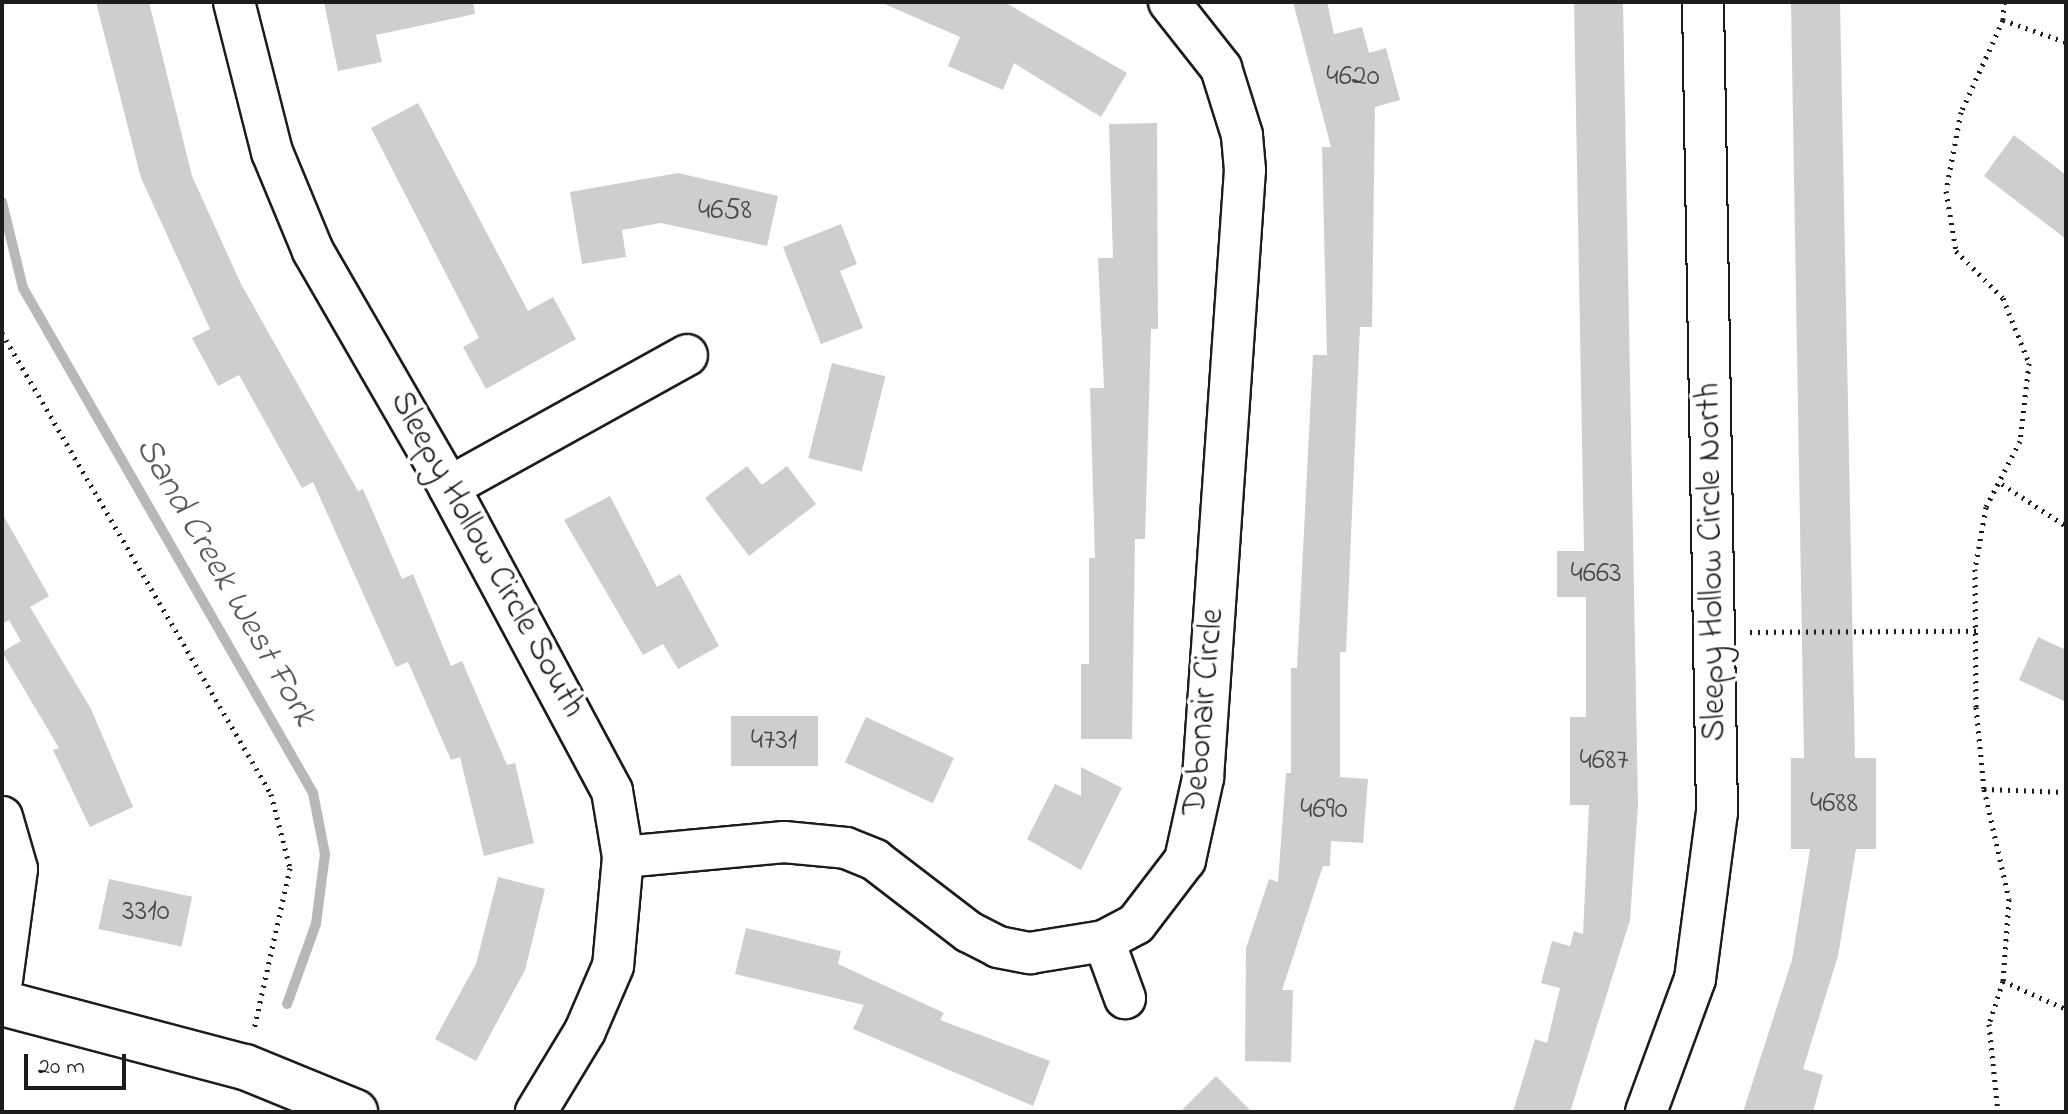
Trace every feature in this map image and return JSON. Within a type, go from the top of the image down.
[{"type":"street","name":"Sleepy Hollow Circle South","points":[[234,2],[272,152],[313,251],[605,768],[623,857],[613,966],[585,1031],[536,1112]]},
{"type":"street","name":"Debonair Circle","points":[[623,857],[817,842],[875,860],[998,947],[1063,952],[1104,941],[1136,924],[1185,860],[1197,823],[1245,170],[1235,102],[1201,37],[1169,2]]},
{"type":"street","name":"Sleepy Hollow Circle North","points":[[1646,1112],[1695,979],[1706,926],[1717,812],[1703,2]]},
{"type":"street","points":[[449,487],[687,355]]},
{"type":"street","points":[[2,817],[17,869],[2,980]]},
{"type":"street","points":[[1104,941],[1125,998]]},
{"type":"street","points":[[2,1003],[245,1067],[355,1112]]},
{"type":"path","points":[[1998,1112],[1989,1024],[2003,981],[2009,899],[1984,789],[1975,569],[1986,507],[2002,484],[2020,441],[2029,363],[2003,298],[1956,251],[1946,191],[1961,112],[2003,20],[2004,2]]},
{"type":"path","points":[[2003,20],[2066,42]]},
{"type":"path","points":[[2,333],[271,794],[290,868],[245,1067]]},
{"type":"path","points":[[2002,484],[2066,526]]},
{"type":"path","points":[[1714,627],[1765,634],[1823,627],[1857,635],[1976,631]]},
{"type":"path","points":[[1984,789],[2066,792]]},
{"type":"path","points":[[2003,981],[2066,1009]]},
{"type":"building","points":[[96,2],[149,2],[192,176],[241,284],[358,491],[363,489],[402,579],[413,574],[451,666],[462,661],[507,765],[515,763],[534,843],[484,856],[460,757],[451,760],[408,662],[396,667],[313,482],[302,488],[239,375],[218,386],[192,338],[210,329],[141,178]]},
{"type":"building","points":[[324,2],[473,2],[475,14],[376,35],[382,62],[338,71]]},
{"type":"building","points":[[880,2],[1004,2],[1127,73],[1101,117],[1014,63],[1003,90],[948,66],[960,37]]},
{"type":"building","points":[[1293,2],[1327,2],[1334,34],[1362,27],[1369,53],[1386,48],[1400,100],[1375,107],[1372,327],[1360,327],[1346,652],[1340,652],[1340,777],[1368,779],[1363,843],[1331,841],[1330,866],[1323,866],[1282,990],[1293,990],[1291,1062],[1245,1061],[1246,948],[1269,879],[1278,882],[1286,773],[1291,773],[1291,668],[1297,668],[1313,355],[1327,355],[1322,147],[1331,147]]},
{"type":"building","points":[[1574,2],[1623,2],[1638,805],[1630,920],[1570,1112],[1513,1112],[1535,1039],[1547,1043],[1560,988],[1541,983],[1552,941],[1570,946],[1574,931],[1583,934],[1589,805],[1570,805],[1570,717],[1586,717],[1586,597],[1557,597],[1557,551],[1584,551]]},
{"type":"building","points":[[1791,2],[1840,2],[1855,758],[1876,758],[1876,849],[1856,849],[1838,956],[1803,1069],[1823,1075],[1813,1112],[1743,1112],[1792,960],[1810,849],[1791,849],[1791,758],[1804,758]]},
{"type":"building","points":[[418,103],[528,311],[553,297],[576,339],[486,389],[463,347],[479,338],[371,128]]},
{"type":"building","points":[[1157,123],[1158,329],[1151,329],[1145,539],[1135,539],[1132,739],[1081,739],[1081,664],[1089,664],[1089,558],[1095,558],[1090,388],[1104,388],[1098,258],[1113,258],[1109,124]]},
{"type":"building","points":[[2014,135],[2066,175],[2066,239],[1984,176]]},
{"type":"building","points":[[678,173],[778,196],[767,246],[661,223],[622,230],[626,257],[582,264],[570,192]]},
{"type":"building","points":[[841,224],[857,264],[840,271],[863,328],[821,344],[783,247]]},
{"type":"building","points":[[832,363],[885,376],[862,471],[808,458]]},
{"type":"building","points":[[747,466],[762,485],[787,466],[816,504],[749,556],[705,498]]},
{"type":"building","points":[[610,496],[657,587],[680,574],[719,646],[678,669],[663,644],[643,655],[564,520]]},
{"type":"building","points":[[2,513],[49,596],[30,607],[91,709],[133,807],[90,827],[53,750],[59,748],[2,652],[21,641],[9,620],[2,624]]},
{"type":"building","points":[[2038,637],[2066,650],[2066,702],[2019,680]]},
{"type":"building","points":[[731,716],[818,716],[818,766],[731,766]]},
{"type":"building","points":[[866,717],[954,758],[933,803],[845,762]]},
{"type":"building","points":[[1081,767],[1122,788],[1081,870],[1027,839],[1055,784],[1081,796]]},
{"type":"building","points":[[498,877],[545,889],[525,970],[476,1061],[435,1039],[476,964]]},
{"type":"building","points":[[109,879],[192,897],[182,947],[98,929]]},
{"type":"building","points":[[746,928],[841,951],[838,964],[944,1013],[940,1020],[1050,1061],[1033,1106],[853,1029],[864,1005],[735,974]]},
{"type":"building","points":[[1216,1076],[1252,1112],[1180,1112]]},
{"type":"waterway","name":"Sand Creek West Fork","points":[[2,202],[23,288],[313,793],[325,854],[316,924],[287,1004]]}]
